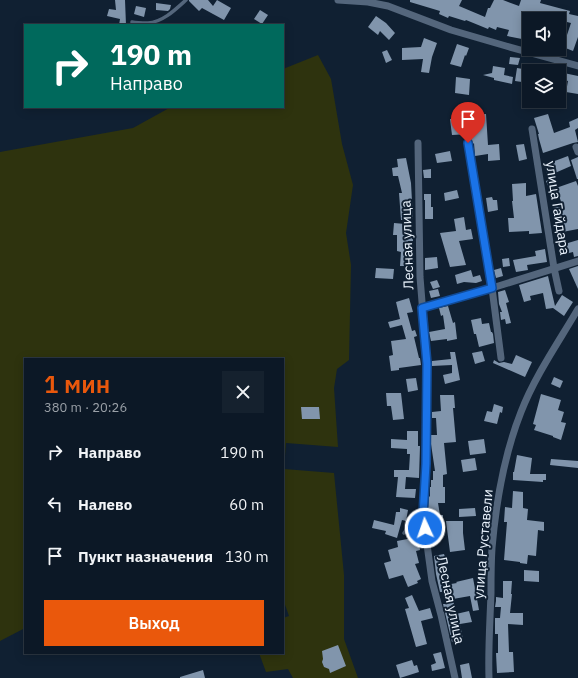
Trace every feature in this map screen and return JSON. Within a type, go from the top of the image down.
[{"type":"street","points":[[338,0],[388,3],[451,30],[578,66]]},
{"type":"street","name":"улица Гайдара","points":[[532,129],[559,291]]},
{"type":"street","name":"Лесная улица","points":[[418,143],[420,277],[427,364],[426,464],[423,515],[432,581],[455,678]]},
{"type":"street","points":[[468,143],[502,358]]},
{"type":"street","points":[[422,308],[578,261]]},
{"type":"street","name":"улица Руставели","points":[[489,678],[488,644],[492,550],[506,458],[516,425],[529,394],[578,309]]},
{"type":"lane","points":[[132,22],[150,23],[160,19],[175,10],[186,0]]},
{"type":"lane","points":[[404,533],[415,518],[423,515]]},
{"type":"green space","points":[[318,55],[331,79],[342,144],[353,185],[346,233],[351,265],[349,360],[337,369],[334,388],[338,447],[286,443],[284,469],[284,358],[24,358],[24,629],[0,641],[0,152],[133,128],[169,108],[284,108],[284,69]]},
{"type":"green space","points":[[284,469],[334,473],[344,575],[344,639],[358,678],[293,678],[288,669],[266,672],[259,654],[284,654],[284,618],[289,616],[284,602]]},
{"type":"building","points":[[115,0],[125,0],[126,24],[119,24],[120,19],[107,16],[109,9],[116,10]]},
{"type":"building","points":[[189,0],[208,0],[213,6],[217,0],[231,8],[224,20],[202,8],[199,11]]},
{"type":"building","points":[[410,0],[462,0],[459,6],[485,17],[488,8],[490,8],[494,0],[503,0],[519,6],[521,0],[541,0],[540,3],[570,11],[569,14],[578,16],[578,37],[573,51],[566,48],[566,38],[571,23],[566,22],[566,12],[522,12],[522,39],[507,36],[509,30],[497,27],[496,30],[489,27],[488,29],[466,20],[465,21],[449,16],[448,18],[439,14],[440,11],[410,2]]},
{"type":"building","points":[[156,3],[171,5],[170,9],[168,11],[156,10]]},
{"type":"building","points":[[136,6],[146,8],[144,17],[134,14]]},
{"type":"building","points":[[260,10],[268,15],[262,24],[254,19]]},
{"type":"building","points":[[376,16],[386,23],[395,33],[389,40],[380,31],[378,35],[368,27]]},
{"type":"building","points":[[424,38],[437,43],[432,57],[429,73],[421,72],[423,59],[402,60],[402,48],[421,47]]},
{"type":"building","points":[[457,44],[469,48],[461,67],[450,64]]},
{"type":"building","points":[[387,50],[392,60],[386,63],[382,52]]},
{"type":"building","points":[[510,57],[520,58],[518,65],[509,64]]},
{"type":"building","points":[[493,66],[505,68],[504,75],[513,77],[512,84],[494,80],[494,78],[483,75],[492,73]]},
{"type":"building","points":[[517,68],[522,69],[522,82],[515,81]]},
{"type":"building","points":[[566,73],[578,76],[578,94],[566,92],[568,81],[566,81]]},
{"type":"building","points":[[456,77],[470,79],[469,95],[455,93]]},
{"type":"building","points":[[466,112],[472,112],[472,115],[486,114],[488,145],[499,144],[500,160],[488,161],[488,154],[475,156],[474,143],[473,144],[472,140],[470,139],[470,134],[452,135],[450,119],[467,117]]},
{"type":"building","points":[[548,114],[554,133],[570,127],[569,122],[578,118],[578,128],[575,130],[578,142],[543,153],[534,118]]},
{"type":"building","points":[[524,144],[527,159],[519,161],[516,145]]},
{"type":"building","points":[[450,151],[452,161],[437,163],[435,154]]},
{"type":"building","points":[[568,156],[571,166],[548,176],[544,165]]},
{"type":"building","points":[[578,157],[578,179],[577,179],[571,160]]},
{"type":"building","points":[[406,158],[411,183],[413,219],[401,220],[399,193],[402,193],[398,176],[393,176],[392,168],[398,167],[397,159]]},
{"type":"building","points":[[431,169],[431,178],[424,178],[423,170]]},
{"type":"building","points":[[554,178],[557,185],[549,188],[546,181]]},
{"type":"building","points":[[576,181],[578,186],[578,229],[557,233],[553,207],[562,204],[556,188]]},
{"type":"building","points":[[526,183],[526,196],[536,194],[542,233],[529,234],[529,231],[509,232],[508,218],[514,218],[512,184]]},
{"type":"building","points":[[457,190],[459,198],[445,201],[444,193]]},
{"type":"building","points":[[424,194],[431,194],[433,219],[425,219]]},
{"type":"building","points":[[492,197],[493,200],[497,200],[498,210],[488,212],[486,198]]},
{"type":"building","points":[[464,217],[466,230],[471,229],[473,239],[459,241],[466,265],[450,267],[440,233],[456,231],[454,219]]},
{"type":"building","points":[[394,223],[405,224],[405,232],[413,232],[413,241],[408,241],[407,257],[414,257],[413,266],[400,266],[401,252],[397,251],[397,235],[393,235]]},
{"type":"building","points":[[578,240],[578,256],[574,257],[573,252],[561,255],[558,246]]},
{"type":"building","points":[[545,249],[547,262],[527,265],[528,270],[516,272],[513,260],[536,256],[535,251]]},
{"type":"building","points":[[437,257],[438,268],[425,270],[425,258]]},
{"type":"building","points":[[509,258],[510,266],[503,267],[502,259]]},
{"type":"building","points":[[578,266],[578,289],[569,269]]},
{"type":"building","points":[[376,268],[394,269],[393,279],[375,278]]},
{"type":"building","points":[[501,268],[503,276],[496,278],[494,270]]},
{"type":"building","points":[[471,270],[473,277],[480,275],[482,281],[476,283],[464,282],[457,284],[455,275]]},
{"type":"building","points":[[548,276],[555,306],[562,295],[573,302],[564,316],[553,308],[546,309],[543,293],[530,296],[531,300],[524,302],[519,285]]},
{"type":"building","points":[[437,280],[440,287],[433,289],[430,282]]},
{"type":"building","points":[[438,289],[440,296],[431,298],[429,291]]},
{"type":"building","points":[[505,290],[509,302],[506,303],[511,323],[506,324],[505,319],[501,320],[500,312],[502,312],[499,304],[498,292]]},
{"type":"building","points":[[409,298],[413,312],[407,313],[412,331],[415,330],[417,336],[414,337],[421,365],[399,368],[399,370],[391,371],[389,356],[393,355],[391,341],[406,339],[402,325],[390,328],[388,322],[400,319],[396,302]]},
{"type":"building","points":[[448,306],[453,323],[455,322],[457,339],[447,341],[447,339],[431,341],[429,332],[445,329],[443,315],[441,316],[439,308]]},
{"type":"building","points":[[481,318],[482,324],[489,323],[493,334],[494,343],[479,347],[471,320]]},
{"type":"building","points":[[482,351],[485,361],[475,364],[472,353]]},
{"type":"building","points":[[450,352],[455,352],[460,380],[445,384],[443,375],[452,373],[452,365],[432,366],[432,361],[451,359]]},
{"type":"building","points":[[516,355],[532,362],[525,377],[493,363],[494,360],[499,363],[504,362],[512,364]]},
{"type":"building","points":[[554,377],[563,381],[560,388],[551,384]]},
{"type":"building","points":[[416,378],[418,390],[408,392],[406,379]]},
{"type":"building","points":[[386,393],[401,393],[404,419],[393,420],[391,406],[387,406]]},
{"type":"building","points":[[541,394],[561,400],[558,410],[564,412],[561,422],[566,423],[561,440],[534,430],[536,425],[533,424]]},
{"type":"building","points":[[440,395],[454,395],[455,408],[453,408],[456,442],[444,443],[447,474],[443,475],[445,503],[438,503],[440,515],[443,515],[443,522],[430,523],[428,509],[429,497],[431,480],[433,480],[433,471],[435,471],[431,435],[437,435],[436,418],[432,418],[432,412],[441,411]]},
{"type":"building","points":[[494,404],[503,407],[497,424],[484,421],[487,411],[492,412]]},
{"type":"building","points":[[301,407],[319,407],[320,419],[302,419]]},
{"type":"building","points":[[407,431],[418,431],[418,446],[420,446],[419,478],[406,477],[405,489],[416,489],[415,498],[396,497],[398,477],[394,477],[394,470],[409,470],[410,454],[407,454],[407,449],[391,448],[391,439],[407,440]]},
{"type":"building","points":[[484,439],[486,453],[470,455],[468,441]]},
{"type":"building","points":[[517,455],[532,458],[530,474],[546,474],[546,480],[543,480],[543,482],[513,480],[513,472]]},
{"type":"building","points":[[475,458],[477,470],[463,472],[461,460]]},
{"type":"building","points":[[551,459],[578,461],[578,468],[550,465]]},
{"type":"building","points":[[513,491],[523,492],[523,508],[528,509],[527,520],[544,522],[544,531],[538,530],[536,556],[528,555],[527,564],[504,560],[507,522],[504,522],[505,507],[512,508]]},
{"type":"building","points":[[400,508],[408,510],[406,521],[402,520],[397,538],[385,534],[386,531],[372,528],[374,520],[394,525],[396,512],[400,512]]},
{"type":"building","points":[[475,508],[476,516],[459,517],[459,509]]},
{"type":"building","points":[[446,521],[463,521],[465,550],[450,552]]},
{"type":"building","points":[[418,537],[420,550],[416,551],[419,563],[415,564],[421,579],[417,581],[418,583],[408,587],[403,575],[389,579],[384,563],[391,561],[388,550],[398,547],[397,541]]},
{"type":"building","points":[[444,554],[446,560],[442,561],[445,585],[473,578],[479,610],[473,611],[470,596],[453,599],[456,614],[469,611],[472,622],[460,624],[463,640],[452,642],[443,604],[447,604],[444,592],[440,592],[434,556]]},
{"type":"building","points":[[524,570],[539,571],[539,582],[524,581]]},
{"type":"building","points":[[503,581],[512,581],[510,613],[523,613],[523,625],[508,624],[509,652],[513,652],[514,672],[497,673],[496,653],[498,653],[498,634],[495,634],[495,618],[500,618],[501,607],[495,607],[496,597],[503,598]]},
{"type":"building","points":[[412,595],[419,611],[430,608],[433,618],[421,621],[427,644],[416,647],[405,609],[409,608],[405,598]]},
{"type":"building","points":[[338,645],[346,666],[330,673],[329,669],[324,667],[322,662],[322,651]]},
{"type":"building","points":[[441,652],[445,668],[432,671],[431,665],[436,663],[433,654]]},
{"type":"building","points":[[412,660],[414,666],[417,665],[419,672],[400,678],[396,665]]},
{"type":"building","points":[[469,663],[472,678],[462,678],[460,665]]},
{"type":"building","points":[[203,670],[205,678],[180,678],[180,677]]},
{"type":"route","points":[[425,528],[423,515],[426,480],[427,364],[422,308],[492,288],[468,143]]}]
